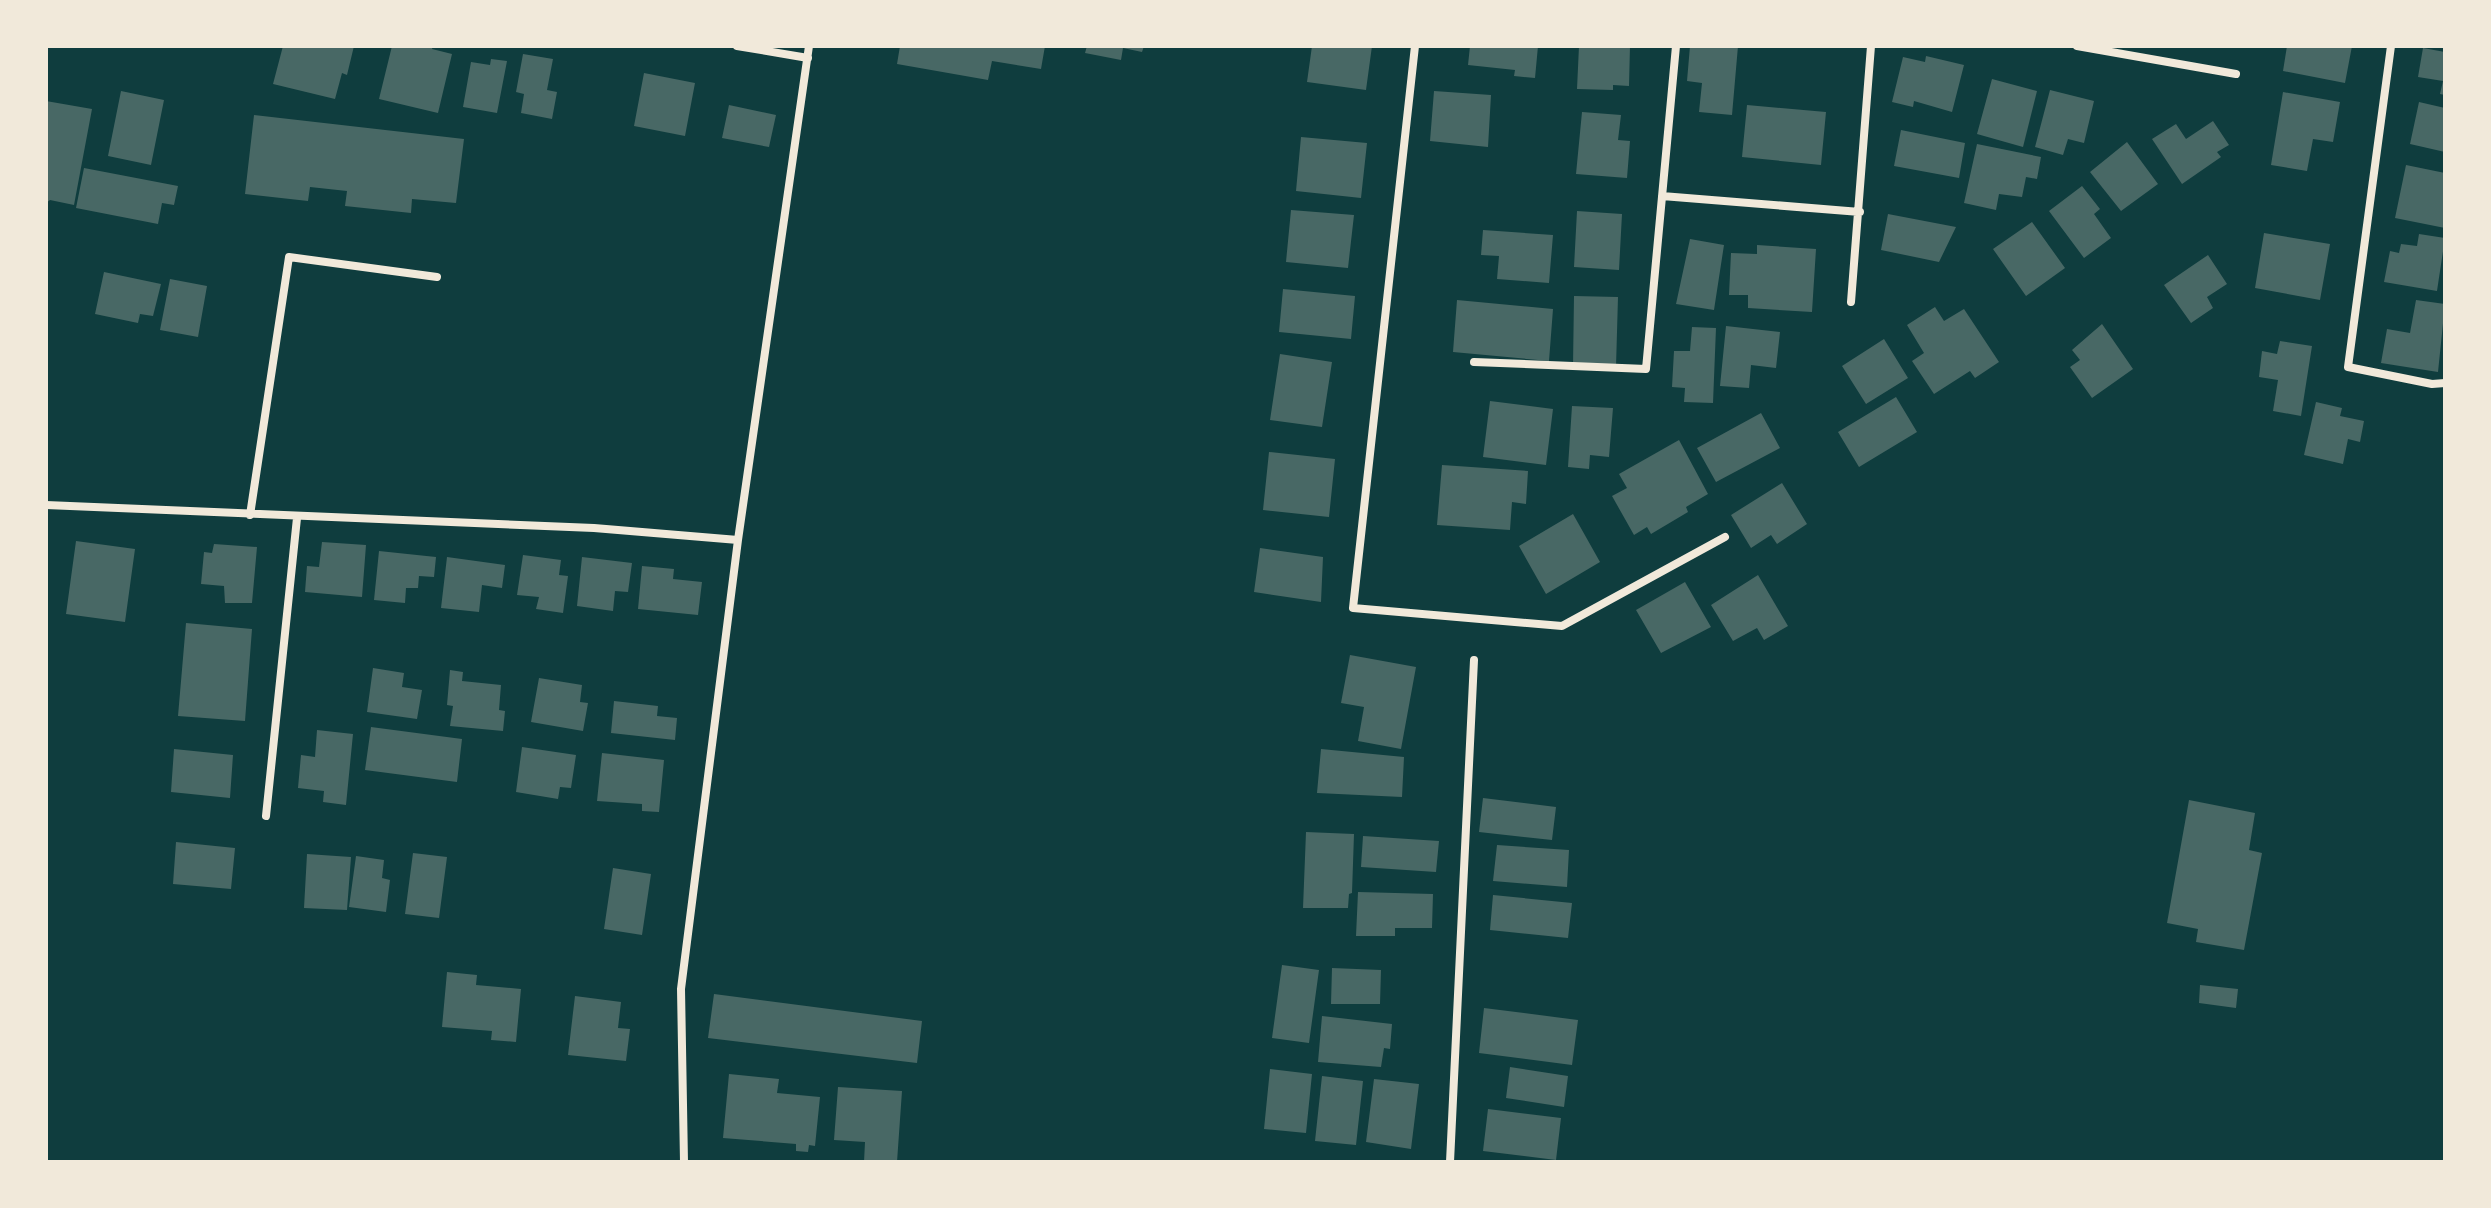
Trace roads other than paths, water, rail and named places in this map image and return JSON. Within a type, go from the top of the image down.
[{"type":"street","points":[[737,46],[808,58]]},
{"type":"street","points":[[684,1162],[681,989],[738,540],[809,46]]},
{"type":"street","points":[[1415,46],[1353,608],[1562,626],[1725,537]]},
{"type":"street","points":[[1474,362],[1646,369],[1676,46]]},
{"type":"street","points":[[1851,302],[1871,46]]},
{"type":"street","points":[[2077,46],[2236,74]]},
{"type":"street","points":[[2391,46],[2348,367],[2432,384],[2445,383]]},
{"type":"street","points":[[1662,196],[1860,212]]},
{"type":"street","points":[[250,515],[289,257],[437,277]]},
{"type":"street","points":[[46,505],[297,518],[594,528],[738,540]]},
{"type":"street","points":[[266,816],[297,518]]},
{"type":"street","points":[[1450,1162],[1474,660]]}]
